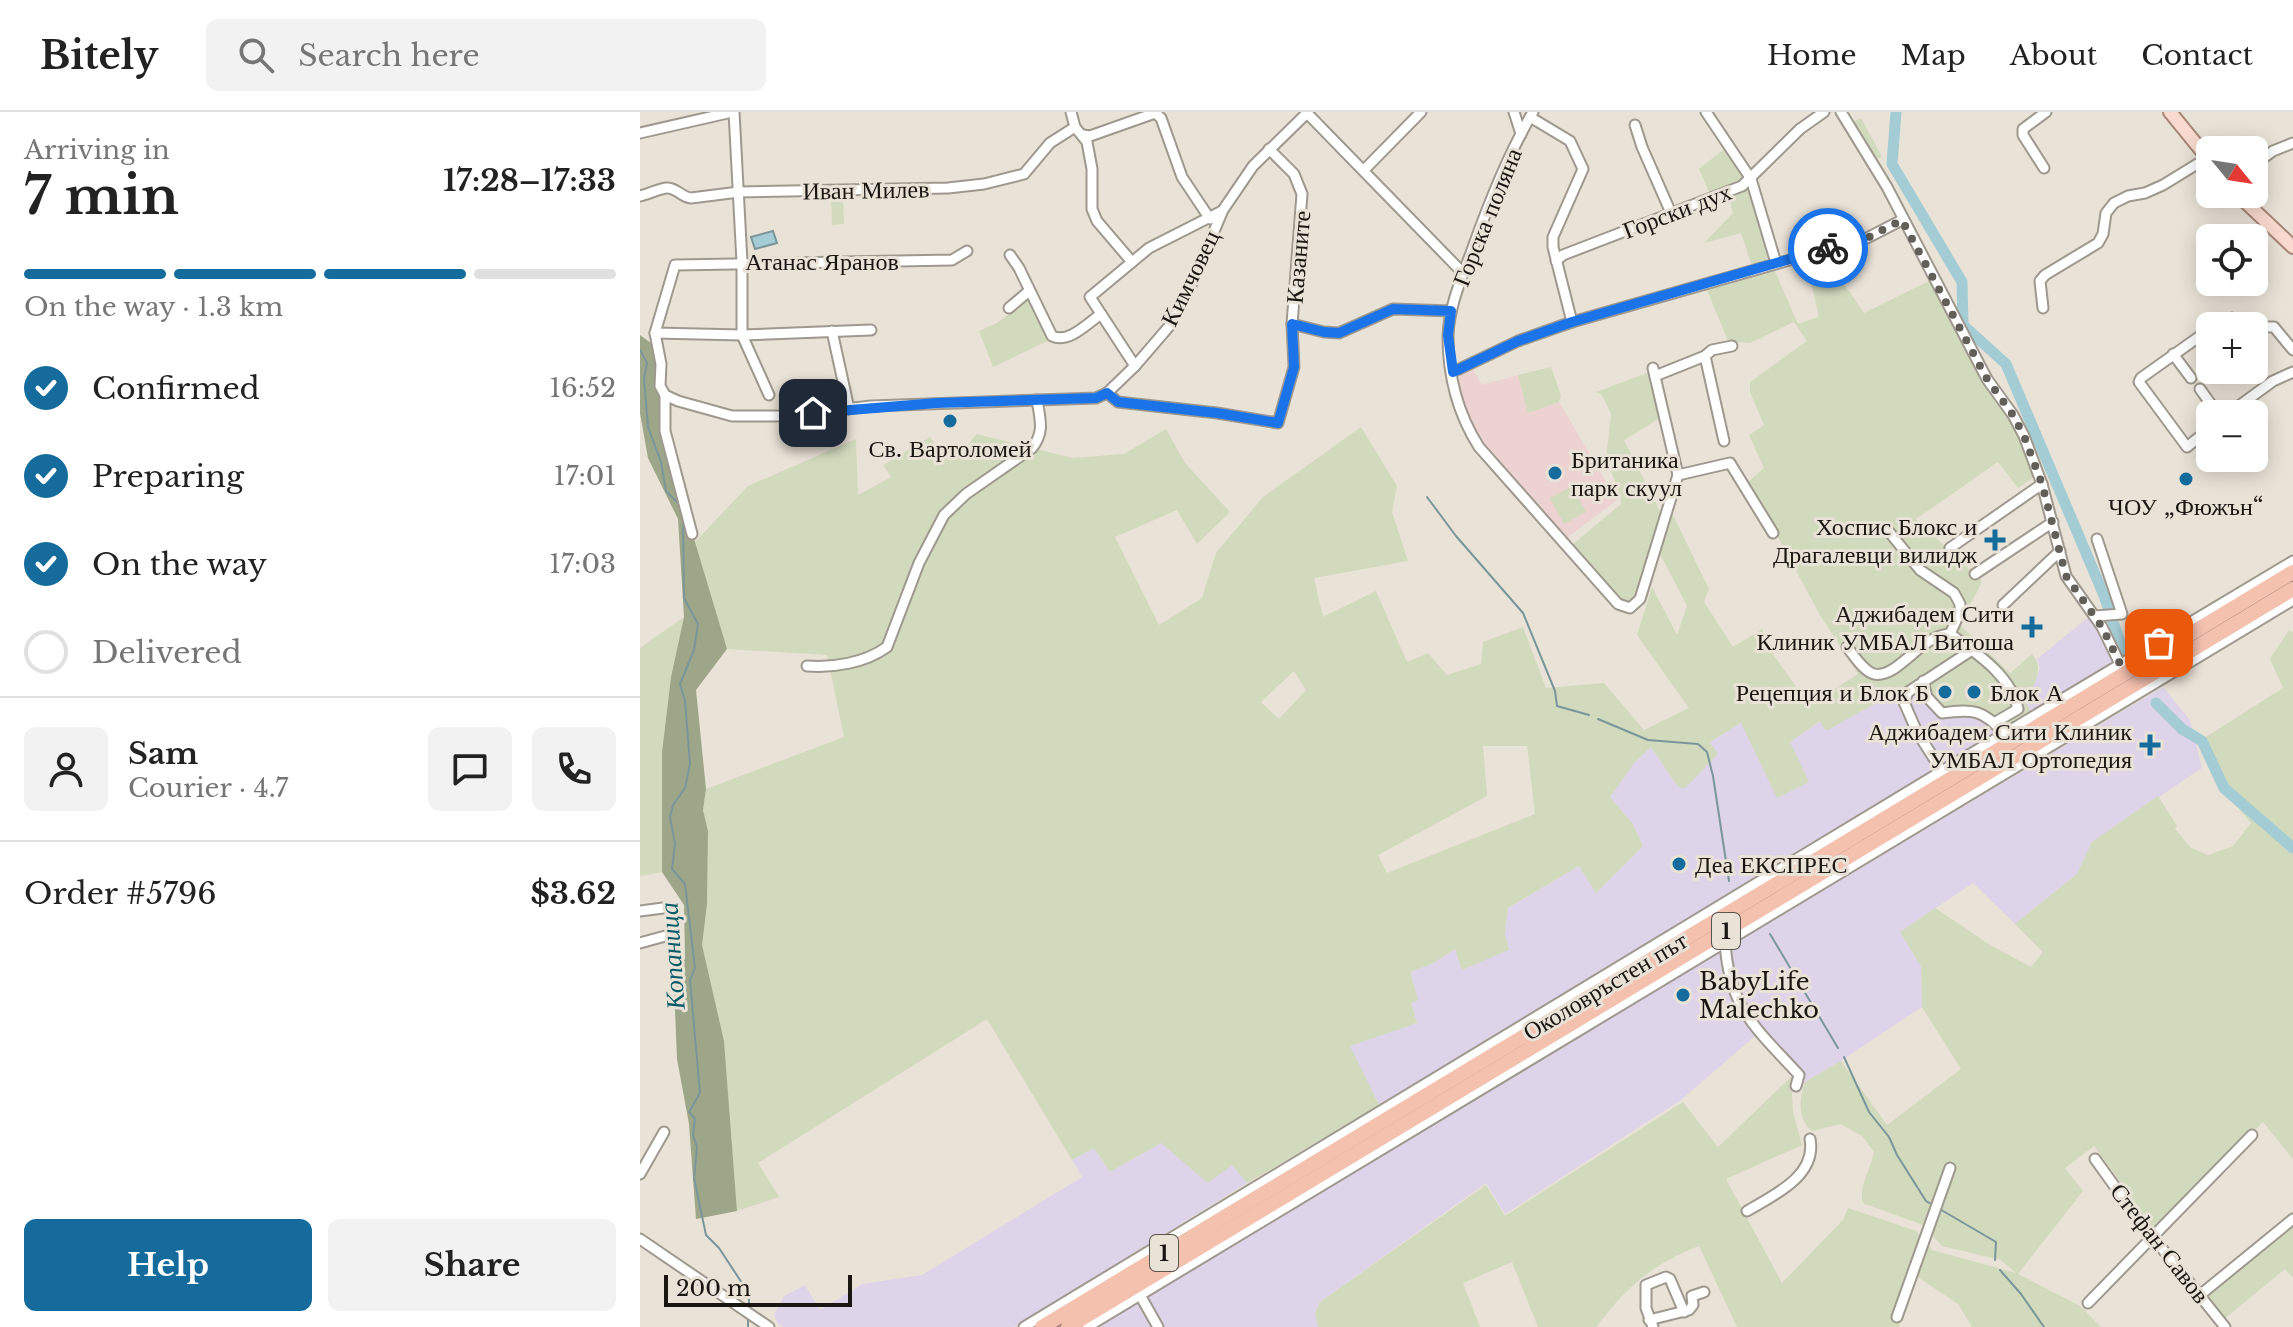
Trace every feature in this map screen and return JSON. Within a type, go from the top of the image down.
[{"type":"highway","name":"Околовръстен път","points":[[1068,1327],[1203,1246],[1314,1185],[1871,841],[2158,671],[2293,572]]},
{"type":"highway","name":"Околовръстен път","points":[[1042,1327],[2078,702],[2245,610],[2293,589]]},
{"type":"highway","points":[[2201,618],[2245,610]]},
{"type":"highway","points":[[2218,645],[2245,610]]},
{"type":"highway","points":[[2158,671],[2199,656]]},
{"type":"highway","points":[[2078,702],[2121,666]]},
{"type":"highway","points":[[1214,1212],[1286,1180]]},
{"type":"highway","points":[[1203,1246],[1256,1226],[1314,1185]]},
{"type":"highway","points":[[1141,1266],[1194,1224]]},
{"type":"main road","points":[[2170,112],[2196,144]]},
{"type":"main road","points":[[2252,208],[2293,247]]},
{"type":"street","points":[[640,133],[733,112],[742,262],[742,335],[769,395]]},
{"type":"street","points":[[1071,112],[1092,169],[1092,209],[1097,221],[1132,262]]},
{"type":"street","points":[[1306,112],[1463,273]]},
{"type":"street","name":"Кимчовец","points":[[1107,393],[1172,323],[1223,210],[1253,166],[1306,112]]},
{"type":"street","points":[[1364,170],[1421,112]]},
{"type":"street","points":[[1514,112],[1521,134]]},
{"type":"street","points":[[1706,112],[1751,179],[1776,263]]},
{"type":"street","name":"Горски дух","points":[[1556,261],[1563,255],[1742,186],[1800,129],[1824,112]]},
{"type":"street","points":[[1841,112],[1887,187],[1987,379],[2013,415],[2031,451],[2070,583],[2095,616],[2121,666]]},
{"type":"street","points":[[2044,168],[2023,135],[2023,129],[2046,112]]},
{"type":"street","points":[[1079,131],[1090,136],[1155,113],[1161,118],[1182,177],[1210,219]]},
{"type":"street","points":[[1532,114],[1570,141],[1583,169],[1553,237],[1572,322]]},
{"type":"street","name":"Горска поляна","points":[[1532,114],[1489,204],[1451,311],[1448,335],[1456,398],[1464,423],[1479,447],[1618,604],[1630,608],[1636,605],[1678,475]]},
{"type":"street","points":[[1635,125],[1671,213]]},
{"type":"street","name":"Иван Милев","points":[[640,196],[666,188],[672,188],[684,198],[739,192],[948,188],[984,184],[1024,174],[1050,143],[1079,131]]},
{"type":"street","points":[[2268,155],[2293,143]]},
{"type":"street","name":"Казаните","points":[[1107,393],[1118,402],[1278,423],[1294,367],[1292,324],[1302,194],[1294,174],[1269,149]]},
{"type":"street","points":[[2043,308],[2040,281],[2098,243],[2108,208],[2122,198],[2145,193],[2196,167]]},
{"type":"street","points":[[1135,366],[1090,297],[1149,248],[1223,210]]},
{"type":"street","points":[[1453,372],[1518,341],[1572,322],[1867,238],[1902,220]]},
{"type":"street","name":"Атанас Яранов","points":[[655,333],[675,265],[952,260],[967,251]]},
{"type":"street","points":[[1010,255],[1052,336],[1066,338],[1101,314]]},
{"type":"street","points":[[1009,308],[1029,291]]},
{"type":"street","points":[[1292,324],[1339,333],[1393,309],[1451,311]]},
{"type":"street","points":[[2268,327],[2278,330],[2293,350]]},
{"type":"street","points":[[692,534],[665,431],[661,364],[655,333],[742,335],[871,330]]},
{"type":"street","points":[[832,331],[849,409]]},
{"type":"street","points":[[2196,338],[2139,382],[2187,447],[2196,440]]},
{"type":"street","points":[[1732,346],[1712,350],[1705,356],[1654,372],[1678,475],[1730,463],[1773,533]]},
{"type":"street","points":[[2173,354],[2191,378]]},
{"type":"street","points":[[1705,356],[1724,441]]},
{"type":"street","points":[[2247,400],[2273,381],[2293,372]]},
{"type":"street","points":[[2200,389],[2208,400]]},
{"type":"street","points":[[662,390],[678,401],[732,416],[785,416],[937,403],[1096,398],[1107,393]]},
{"type":"street","points":[[807,666],[821,669],[841,665],[879,653],[887,647],[912,580],[944,515],[966,494],[1032,448],[1040,438],[1042,426],[1037,400]]},
{"type":"street","points":[[1950,548],[2042,484]]},
{"type":"street","points":[[1975,574],[2053,522]]},
{"type":"street","points":[[1886,528],[1920,570],[1954,593],[1960,604],[1960,612],[1950,634]]},
{"type":"street","points":[[2095,616],[2122,614],[2097,539]]},
{"type":"street","points":[[2003,605],[2060,551]]},
{"type":"street","points":[[1024,1327],[2293,561]]},
{"type":"street","name":"Околовръстен път","points":[[1314,1185],[2293,600]]},
{"type":"street","points":[[1847,647],[1874,674],[1890,672],[1933,637],[1950,634],[1972,650],[2009,686],[2016,698],[2018,709],[1994,723]]},
{"type":"street","points":[[1942,771],[1917,732],[1904,702],[1908,692],[1972,650]]},
{"type":"street","points":[[1923,681],[1927,697],[1942,713],[1967,709],[1976,711],[2004,734]]},
{"type":"street","points":[[640,911],[663,908]]},
{"type":"street","points":[[640,943],[669,935]]},
{"type":"street","points":[[1725,942],[1729,977],[1740,1006],[1746,1018],[1799,1075],[1796,1086]]},
{"type":"street","points":[[640,1174],[664,1132]]},
{"type":"street","points":[[2088,1303],[2252,1135]]},
{"type":"street","points":[[1747,1211],[1799,1178],[1810,1151],[1810,1139]]},
{"type":"street","name":"Стефан Савов","points":[[2095,1159],[2225,1327]]},
{"type":"street","points":[[1897,1317],[1950,1168]]},
{"type":"street","points":[[2200,1295],[2293,1219]]},
{"type":"street","points":[[1087,1327],[1256,1226]]},
{"type":"street","points":[[640,1239],[769,1327]]},
{"type":"street","points":[[1684,1312],[1670,1279],[1666,1277],[1646,1285],[1646,1308],[1651,1323],[1684,1312],[1693,1305],[1692,1296],[1704,1292]]},
{"type":"street","points":[[1140,1295],[1158,1327]]},
{"type":"shaded area","name":"Британика парк скуул","points":[[1473,370],[1482,385],[1518,375],[1528,413],[1559,402],[1617,500],[1568,537],[1562,538],[1485,447],[1467,418],[1457,383],[1461,375]]},
{"type":"shaded area","points":[[2091,615],[2115,662],[2031,712],[2026,703],[2040,668],[2037,659]]},
{"type":"shaded area","points":[[2163,687],[2190,720],[2202,768],[2092,842],[2077,874],[2015,924],[1973,883],[1900,932],[1921,966],[1922,1007],[1841,1061],[1805,1082],[1755,1036],[1681,1100],[1505,1214],[1486,1183],[1320,1302],[1315,1313],[1318,1327],[1094,1327]]},
{"type":"shaded area","points":[[1919,688],[1959,717],[1973,717],[1997,733],[1379,1105],[1349,1046],[1417,1023],[1411,1003],[1418,999],[1410,972],[1432,964],[1456,948],[1463,970],[1505,934],[1507,909],[1579,866],[1597,892],[1643,846],[1632,823],[1610,797],[1635,762],[1651,747],[1678,787],[1710,742],[1741,723],[1789,742],[1821,721],[1826,731],[1892,693],[1898,704]]},
{"type":"shaded area","points":[[1161,1143],[1208,1182],[1232,1164],[1247,1183],[1014,1327],[784,1327],[778,1324],[774,1315],[784,1296],[805,1285],[820,1310],[862,1284],[922,1275],[1082,1177],[1072,1160],[1094,1148],[1110,1172]]},
{"type":"green space","points":[[1861,118],[1882,157],[1874,161],[1853,122]]},
{"type":"green space","points":[[1726,148],[1743,173],[1738,185],[1710,194],[1699,169]]},
{"type":"green space","points":[[1748,186],[1768,256],[1765,262],[1752,266],[1741,233],[1704,243],[1733,213],[1729,197]]},
{"type":"green space","points":[[843,195],[844,224],[832,225],[831,196]]},
{"type":"green space","points":[[1819,257],[1864,313],[1933,279],[2013,415],[2039,474],[2018,488],[1998,462],[1916,519],[1982,581],[1958,623],[2010,673],[2032,654],[2036,660],[2038,672],[2026,703],[2031,712],[1997,733],[1973,717],[1941,713],[1919,688],[1898,705],[1892,694],[1826,731],[1820,721],[1790,742],[1809,782],[1777,798],[1741,723],[1710,742],[1718,754],[1685,788],[1678,787],[1651,747],[1635,762],[1610,797],[1632,823],[1643,846],[1596,893],[1579,866],[1508,908],[1505,934],[1509,950],[1462,970],[1455,949],[1432,964],[1410,972],[1418,1000],[1411,1003],[1417,1023],[1350,1046],[1379,1105],[1247,1183],[1232,1165],[1208,1183],[1161,1143],[1110,1172],[1094,1148],[1072,1160],[987,1019],[758,1163],[779,1197],[737,1211],[724,1041],[701,945],[707,904],[708,831],[703,810],[706,789],[844,737],[827,655],[727,649],[721,636],[695,542],[748,486],[856,439],[858,495],[891,477],[883,465],[930,437],[942,454],[959,455],[977,434],[1072,458],[1124,454],[1166,429],[1185,463],[1230,512],[1197,544],[1177,510],[1115,537],[1159,625],[1202,598],[1216,553],[1263,497],[1361,427],[1397,486],[1392,512],[1408,561],[1314,578],[1323,617],[1376,591],[1407,662],[1428,653],[1447,675],[1481,664],[1483,642],[1523,627],[1546,688],[1604,683],[1644,730],[1689,708],[1637,635],[1652,587],[1677,635],[1687,606],[1659,552],[1671,511],[1709,589],[1704,602],[1733,647],[1762,629],[1775,657],[1809,705],[1858,674],[1820,615],[1748,482],[1764,468],[1749,435],[1764,425],[1750,392],[1750,382],[1807,341],[1794,322],[1750,343],[1728,341],[1707,290],[1774,269],[1798,324],[1819,317],[1806,261]],"holes":[[[1294,671],[1306,690],[1279,719],[1261,702]],[[1483,746],[1527,746],[1535,814],[1387,873],[1378,855],[1487,796]]]},
{"type":"green space","points":[[1027,300],[1031,301],[1050,340],[993,367],[979,331],[997,323]]},
{"type":"green space","points":[[640,335],[655,346],[658,391],[695,542],[727,649],[696,690],[706,789],[703,810],[708,831],[707,904],[702,945],[724,1041],[737,1211],[696,1219],[689,1124],[677,1059],[674,986],[685,958],[684,905],[662,872],[662,752],[671,677],[684,617],[678,519],[648,458],[640,413]]},
{"type":"green space","points":[[1551,367],[1561,396],[1559,402],[1528,413],[1518,375]]},
{"type":"green space","points":[[1647,373],[1660,418],[1624,440],[1662,515],[1635,598],[1629,603],[1621,602],[1572,545],[1621,504],[1620,493],[1606,460],[1611,414],[1602,395],[1596,392]]},
{"type":"green space","points":[[1572,486],[1586,512],[1564,524],[1550,498]]},
{"type":"green space","points":[[684,617],[671,677],[662,752],[662,872],[640,876],[640,648]]},
{"type":"green space","points":[[2289,630],[2293,633],[2293,1159],[2263,1122],[2153,1227],[2094,1146],[2065,1168],[2083,1191],[2018,1274],[2080,1306],[2101,1327],[1972,1327],[1958,1304],[1918,1277],[1899,1327],[1737,1327],[1699,1246],[1666,1261],[1641,1278],[1596,1327],[1538,1327],[1512,1262],[1463,1283],[1480,1327],[1318,1327],[1315,1313],[1320,1302],[1486,1185],[1505,1216],[1683,1102],[1718,1147],[1791,1077],[1793,1112],[1802,1145],[1726,1179],[1782,1283],[1843,1220],[1848,1208],[1916,1231],[1932,1250],[2016,1273],[2001,1260],[1942,1246],[1923,1225],[1863,1203],[1863,1184],[1874,1152],[1863,1137],[1841,1124],[1812,1131],[1807,1126],[1801,1108],[1805,1082],[1841,1061],[1887,1125],[1961,1069],[1922,1007],[1921,966],[1900,932],[1935,908],[1990,945],[2031,967],[2043,952],[2015,924],[2077,874],[2092,842],[2158,796],[2177,826],[2175,829],[2191,848],[2208,855],[2233,846],[2251,823],[2219,786],[2198,742],[2283,688],[2270,659]]},
{"type":"green space","points":[[2293,1225],[2293,1278],[2285,1269],[2224,1319],[2206,1297]]},
{"type":"water","points":[[773,231],[777,243],[755,249],[751,237]]},
{"type":"waterway","points":[[1896,112],[1892,164],[1962,282],[1963,325],[2006,364],[2103,593],[2125,656]]},
{"type":"waterway","name":"Копаница","points":[[640,350],[647,363],[644,378],[648,427],[661,462],[666,491],[679,504],[683,517],[684,598],[698,624],[694,650],[680,684],[685,701],[690,764],[685,788],[673,805],[670,817],[675,844],[672,869],[685,884],[695,968],[690,980],[700,1093],[689,1112],[695,1119],[693,1135],[697,1147],[694,1178],[706,1235],[719,1248],[742,1283],[749,1297],[749,1309]]},
{"type":"waterway","points":[[1427,497],[1456,536],[1523,613],[1555,691],[1557,706],[1589,715]]},
{"type":"waterway","points":[[2156,703],[2182,729],[2202,741],[2224,788],[2293,848]]},
{"type":"waterway","points":[[1598,719],[1648,740],[1698,744],[1707,752],[1729,881]]},
{"type":"waterway","points":[[1770,934],[1838,1048]]},
{"type":"waterway","points":[[1844,1057],[1869,1112],[1889,1137],[1926,1201],[1933,1205]]},
{"type":"waterway","points":[[1938,1208],[1996,1242],[1995,1260]]},
{"type":"waterway","points":[[2000,1270],[2044,1327]]},
{"type":"waterway","name":"Копаница","points":[[748,1319],[748,1327]]},
{"type":"way so far","points":[[1828,248],[1867,238],[1902,220],[1987,379],[2013,415],[2031,451],[2066,576],[2075,591],[2102,627],[2121,666],[2159,643]]},
{"type":"place","name":"Св. Вартоломей","points":[[950,421]]},
{"type":"place","name":"Британика парк скуул","points":[[1555,473]]},
{"type":"place","name":"ЧОУ „Фюжън“","points":[[2186,479]]},
{"type":"place","name":"Хоспис Блокс и Драгалевци вилидж","points":[[1995,540]]},
{"type":"place","name":"Аджибадем Сити Клиник УМБАЛ Витоша","points":[[2032,627]]},
{"type":"place","name":"Рецепция и Блок Б","points":[[1945,692]]},
{"type":"place","name":"Блок А","points":[[1974,692]]},
{"type":"place","name":"Аджибадем Сити Клиник УМБАЛ Ортопедия","points":[[2150,745]]},
{"type":"place","name":"Деа ЕКСПРЕС","points":[[1679,864]]},
{"type":"place","name":"BabyLife Malechko","points":[[1683,995]]},
{"type":"route","points":[[813,413],[871,406],[1096,398],[1107,393],[1118,402],[1278,423],[1294,367],[1292,324],[1339,333],[1393,309],[1451,311],[1448,335],[1453,372],[1518,341],[1572,322],[1828,248]]}]
